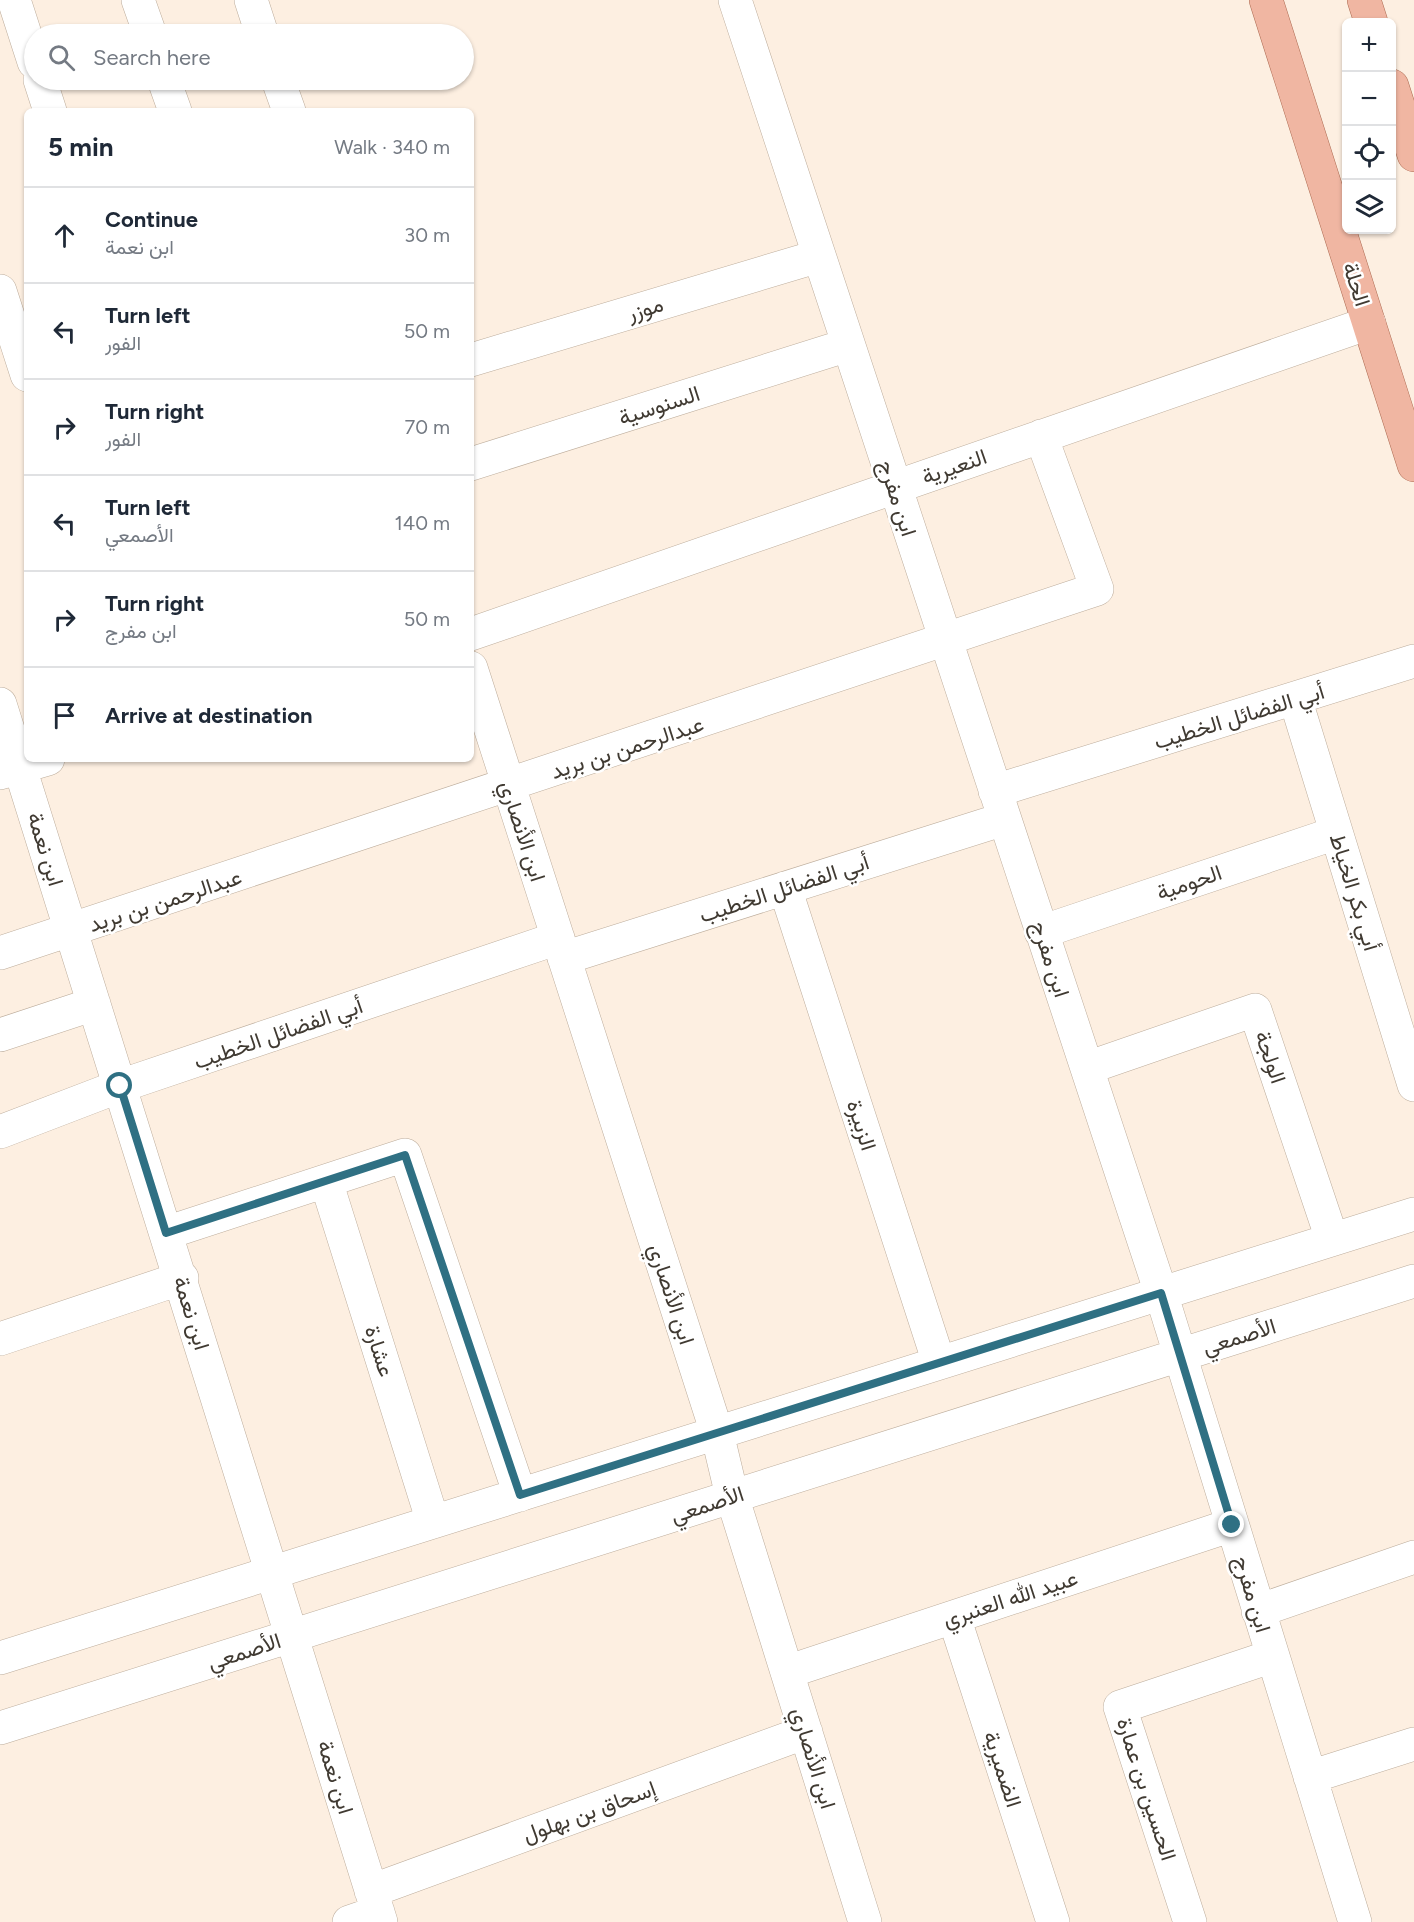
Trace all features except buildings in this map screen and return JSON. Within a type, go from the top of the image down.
[{"type":"main road","name":"الحلة","points":[[1266,0],[1414,465]]},
{"type":"main road","points":[[1364,0],[1370,18]]},
{"type":"main road","points":[[1396,99],[1414,155]]},
{"type":"street","points":[[14,0],[24,31]]},
{"type":"street","points":[[138,0],[146,24]]},
{"type":"street","points":[[250,0],[258,24]]},
{"type":"street","name":"ابن مفرج","points":[[735,0],[1161,1293],[1355,1922]]},
{"type":"street","points":[[43,90],[49,108]]},
{"type":"street","points":[[168,90],[174,108]]},
{"type":"street","points":[[281,90],[287,108]]},
{"type":"street","name":"موزر","points":[[474,359],[819,256]]},
{"type":"street","points":[[0,291],[24,366]]},
{"type":"street","name":"النعيرية","points":[[474,633],[1369,323]]},
{"type":"street","name":"السنوسية","points":[[474,463],[848,345]]},
{"type":"street","name":"عبدالرحمن بن بريد","points":[[0,953],[1097,590],[1041,436]]},
{"type":"street","name":"أبي الفضائل الخطيب","points":[[0,1132],[120,1086],[561,948],[785,888],[1000,805],[1295,698],[1414,661]]},
{"type":"street","name":"ابن الأنصاري","points":[[474,677],[717,1433],[732,1496],[806,1732],[855,1919]]},
{"type":"street","name":"أبي بكر الخياط","points":[[1295,698],[1414,1085]]},
{"type":"street","name":"ابن نعمة","points":[[0,704],[23,766],[71,931],[182,1278],[291,1636],[370,1912]]},
{"type":"street","name":"الحومية","points":[[1041,932],[1336,833]]},
{"type":"street","name":"الزبيرة","points":[[785,888],[939,1363]]},
{"type":"street","points":[[0,1035],[94,1004]]},
{"type":"street","name":"الولجة","points":[[1087,1068],[1255,1010],[1332,1239]]},
{"type":"street","points":[[166,1233],[405,1155],[520,1495]]},
{"type":"street","name":"عشارة","points":[[326,1181],[433,1522]]},
{"type":"street","points":[[0,1658],[1414,1214]]},
{"type":"street","points":[[0,1339],[182,1278]]},
{"type":"street","name":"الأصمعي","points":[[0,1728],[1414,1281]]},
{"type":"street","name":"عبيد الله العنبري","points":[[787,1672],[1232,1525]]},
{"type":"street","points":[[1258,1611],[1414,1557]]},
{"type":"street","name":"الضميرية","points":[[954,1617],[1053,1922]]},
{"type":"street","name":"الحسين بن عمارة","points":[[1190,1922],[1120,1707],[1273,1656]]},
{"type":"street","name":"إسحاق بن بهلول","points":[[370,1912],[806,1732]]},
{"type":"street","points":[[1310,1778],[1414,1744]]},
{"type":"route","points":[[120,1086],[166,1233],[405,1155],[520,1495],[1161,1293],[1232,1525]]}]
